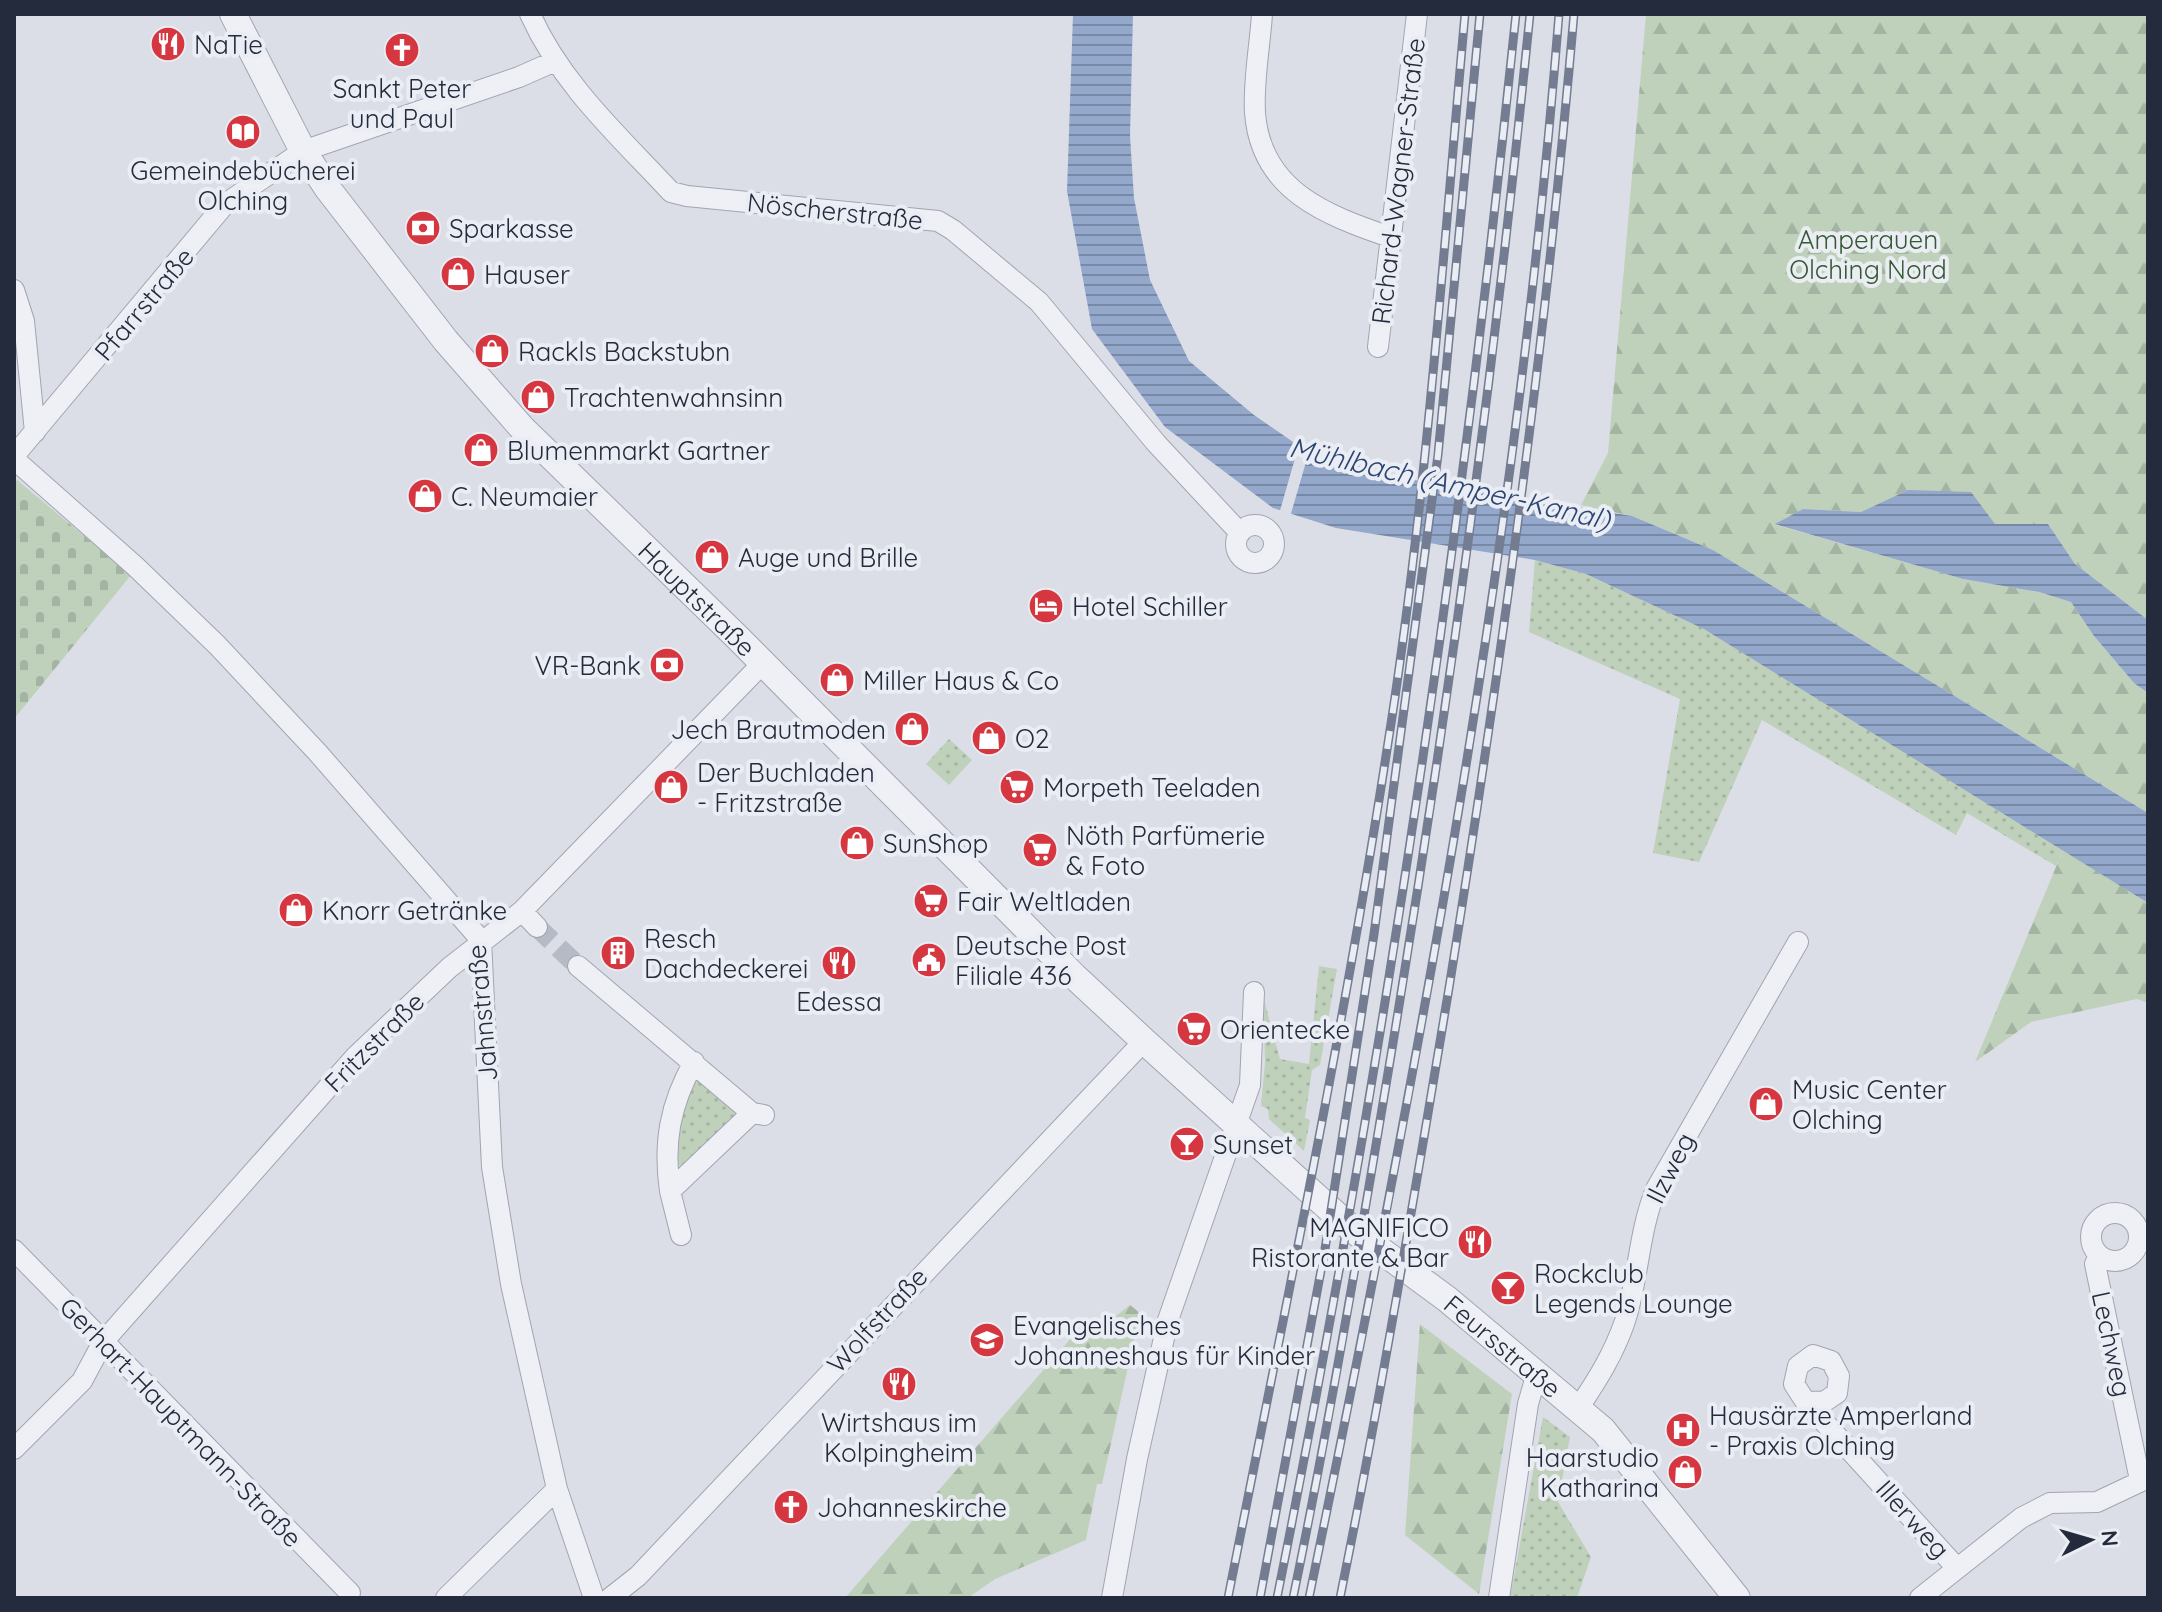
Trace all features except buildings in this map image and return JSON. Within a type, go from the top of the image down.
[{"type":"street","name":"Hauptstraße","points":[[233,14],[303,151],[409,296],[505,410],[1144,1041],[1236,1124]]},
{"type":"street","name":"Nöscherstraße","points":[[530,14],[553,62],[569,84],[671,192],[938,221],[953,230],[1039,302],[1156,443],[1240,533]]},
{"type":"street","points":[[1262,14],[1255,113],[1263,151],[1277,176],[1311,205],[1390,237]]},
{"type":"street","name":"Richard-Wagner-Straße","points":[[1378,347],[1417,14]]},
{"type":"street","name":"Pfarrstraße","points":[[14,458],[225,204],[303,151],[519,77],[553,62]]},
{"type":"street","points":[[14,290],[24,321],[35,432]]},
{"type":"street","name":"Jahnstraße","points":[[14,458],[135,566],[217,645],[337,774],[481,940],[492,1167],[511,1284],[557,1489],[594,1598]]},
{"type":"street","name":"Fritzstraße","points":[[14,1449],[82,1381],[103,1342],[355,1057],[481,940],[522,911],[763,663]]},
{"type":"street","points":[[522,911],[537,927]]},
{"type":"street","name":"Ilzweg","points":[[1579,1407],[1607,1366],[1626,1318],[1644,1219],[1656,1189],[1798,942]]},
{"type":"street","points":[[578,966],[758,1114],[670,1191]]},
{"type":"street","points":[[1112,1598],[1137,1459],[1168,1320],[1250,1085],[1254,992]]},
{"type":"street","name":"Wolfstraße","points":[[610,1598],[638,1576],[1144,1041]]},
{"type":"street","points":[[681,1235],[665,1159],[676,1093],[694,1062]]},
{"type":"street","name":"Feursstraße","points":[[1236,1124],[1353,1230],[1447,1299],[1579,1407],[1635,1467],[1737,1598]]},
{"type":"street","name":"Gerhart-Hauptmann-Straße","points":[[14,1250],[350,1593]]},
{"type":"street","name":"Lechweg","points":[[2099,1256],[2095,1264],[2144,1479]]},
{"type":"street","points":[[1499,1598],[1528,1404],[1537,1373]]},
{"type":"street","name":"Illerweg","points":[[1805,1401],[1956,1567]]},
{"type":"street","points":[[1920,1598],[2011,1523],[2050,1503],[2097,1502],[2144,1479]]},
{"type":"street","points":[[446,1598],[557,1489]]},
{"type":"green space","name":"Amperauen Olching Nord","points":[[1646,14],[2148,14],[2148,620],[2075,564],[2048,524],[1995,524],[1908,490],[1861,512],[1803,509],[1776,525],[1963,579],[2039,592],[2071,602],[2094,636],[2134,683],[2148,693],[2148,813],[1713,550],[1632,516],[1581,505],[1608,453]]},
{"type":"green space","points":[[17,480],[131,575],[14,719],[14,483]]},
{"type":"green space","points":[[1535,560],[1586,574],[1705,629],[2063,850],[2056,866],[1967,813],[1956,835],[1762,720],[1699,862],[1653,853],[1680,699],[1529,632]]},
{"type":"green space","points":[[949,739],[972,760],[949,785],[926,764]]},
{"type":"green space","points":[[2063,850],[2148,903],[2148,1003],[2137,999],[2031,1022],[1975,1062]]},
{"type":"green space","points":[[1319,966],[1337,969],[1320,1065],[1312,1070],[1305,1118],[1310,1120],[1304,1151],[1269,1119],[1268,1109],[1261,1106],[1265,1062],[1263,996],[1280,1059],[1309,1064]]},
{"type":"green space","points":[[695,1074],[741,1115],[682,1167],[677,1164],[680,1110]]},
{"type":"green space","points":[[1130,1305],[1140,1313],[1102,1484],[1097,1484],[1086,1540],[995,1579],[968,1598],[845,1598],[1072,1337],[1092,1335]]},
{"type":"green space","points":[[1420,1324],[1512,1394],[1479,1594],[1405,1535]]},
{"type":"green space","points":[[1543,1417],[1570,1437],[1558,1502],[1591,1557],[1577,1598],[1510,1598]]},
{"type":"water","points":[[1073,14],[1133,14],[1130,136],[1134,198],[1150,280],[1189,361],[1254,415],[1296,444],[1384,475],[1632,516],[1713,550],[2148,813],[2148,903],[1704,629],[1586,574],[1535,560],[1336,528],[1273,508],[1165,427],[1092,329],[1067,191]]},
{"type":"water","points":[[1908,490],[1971,492],[1995,524],[2048,524],[2075,564],[2148,620],[2148,693],[2134,683],[2094,636],[2071,602],[2039,592],[1963,579],[1775,524],[1803,509],[1861,512]]},
{"type":"pier","points":[[1300,441],[1311,445],[1290,517],[1279,514]]},
{"type":"tunnel","points":[[537,927],[578,966]]},
{"type":"railway","points":[[1228,1598],[1333,1064],[1388,743],[1423,471],[1465,14]]},
{"type":"railway","points":[[1260,1598],[1325,1249],[1374,934],[1438,455],[1480,14]]},
{"type":"railway","points":[[1277,1598],[1351,1204],[1415,809],[1470,412],[1516,14]]},
{"type":"railway","points":[[1293,1598],[1353,1281],[1428,822],[1484,419],[1530,14]]},
{"type":"railway","points":[[1309,1598],[1388,1205],[1459,810],[1517,413],[1541,214],[1559,14]]},
{"type":"railway","points":[[1340,1598],[1410,1217],[1487,745],[1536,380],[1574,14]]},
{"type":"place","name":"NaTie","points":[[168,44]]},
{"type":"place","name":"Sankt Peter und Paul","points":[[402,50]]},
{"type":"place","name":"Gemeindebücherei Olching","points":[[243,132]]},
{"type":"place","name":"Sparkasse","points":[[423,228]]},
{"type":"place","name":"Hauser","points":[[458,274]]},
{"type":"place","name":"Rackls Backstubn","points":[[492,351]]},
{"type":"place","name":"Trachtenwahnsinn","points":[[538,397]]},
{"type":"place","name":"Blumenmarkt Gartner","points":[[481,450]]},
{"type":"place","name":"C. Neumaier","points":[[425,496]]},
{"type":"place","name":"Auge und Brille","points":[[712,557]]},
{"type":"place","name":"Hotel Schiller","points":[[1046,606]]},
{"type":"place","name":"VR-Bank","points":[[667,665]]},
{"type":"place","name":"Miller Haus & Co","points":[[837,680]]},
{"type":"place","name":"Jech Brautmoden","points":[[912,729]]},
{"type":"place","name":"O2","points":[[989,738]]},
{"type":"place","name":"Der Buchladen - Fritzstraße","points":[[671,787]]},
{"type":"place","name":"Morpeth Teeladen","points":[[1017,787]]},
{"type":"place","name":"SunShop","points":[[857,843]]},
{"type":"place","name":"Nöth Parfümerie & Foto","points":[[1040,850]]},
{"type":"place","name":"Fair Weltladen","points":[[931,901]]},
{"type":"place","name":"Knorr Getränke","points":[[296,910]]},
{"type":"place","name":"Resch Dachdeckerei","points":[[618,953]]},
{"type":"place","name":"Deutsche Post Filiale 436","points":[[929,960]]},
{"type":"place","name":"Edessa","points":[[839,963]]},
{"type":"place","name":"Orientecke","points":[[1194,1029]]},
{"type":"place","name":"Music Center Olching","points":[[1766,1104]]},
{"type":"place","name":"Sunset","points":[[1187,1144]]},
{"type":"place","name":"MAGNIFICO Ristorante & Bar","points":[[1475,1242]]},
{"type":"place","name":"Rockclub Legends Lounge","points":[[1508,1288]]},
{"type":"place","name":"Evangelisches Johanneshaus für Kinder","points":[[987,1340]]},
{"type":"place","name":"Wirtshaus im Kolpingheim","points":[[899,1384]]},
{"type":"place","name":"Hausärzte Amperland - Praxis Olching","points":[[1683,1430]]},
{"type":"place","name":"Haarstudio Katharina","points":[[1685,1472]]},
{"type":"place","name":"Johanneskirche","points":[[791,1507]]},
{"type":"water label","name":"Mühlbach (Amper-Kanal)","points":[[1450,483]]}]
